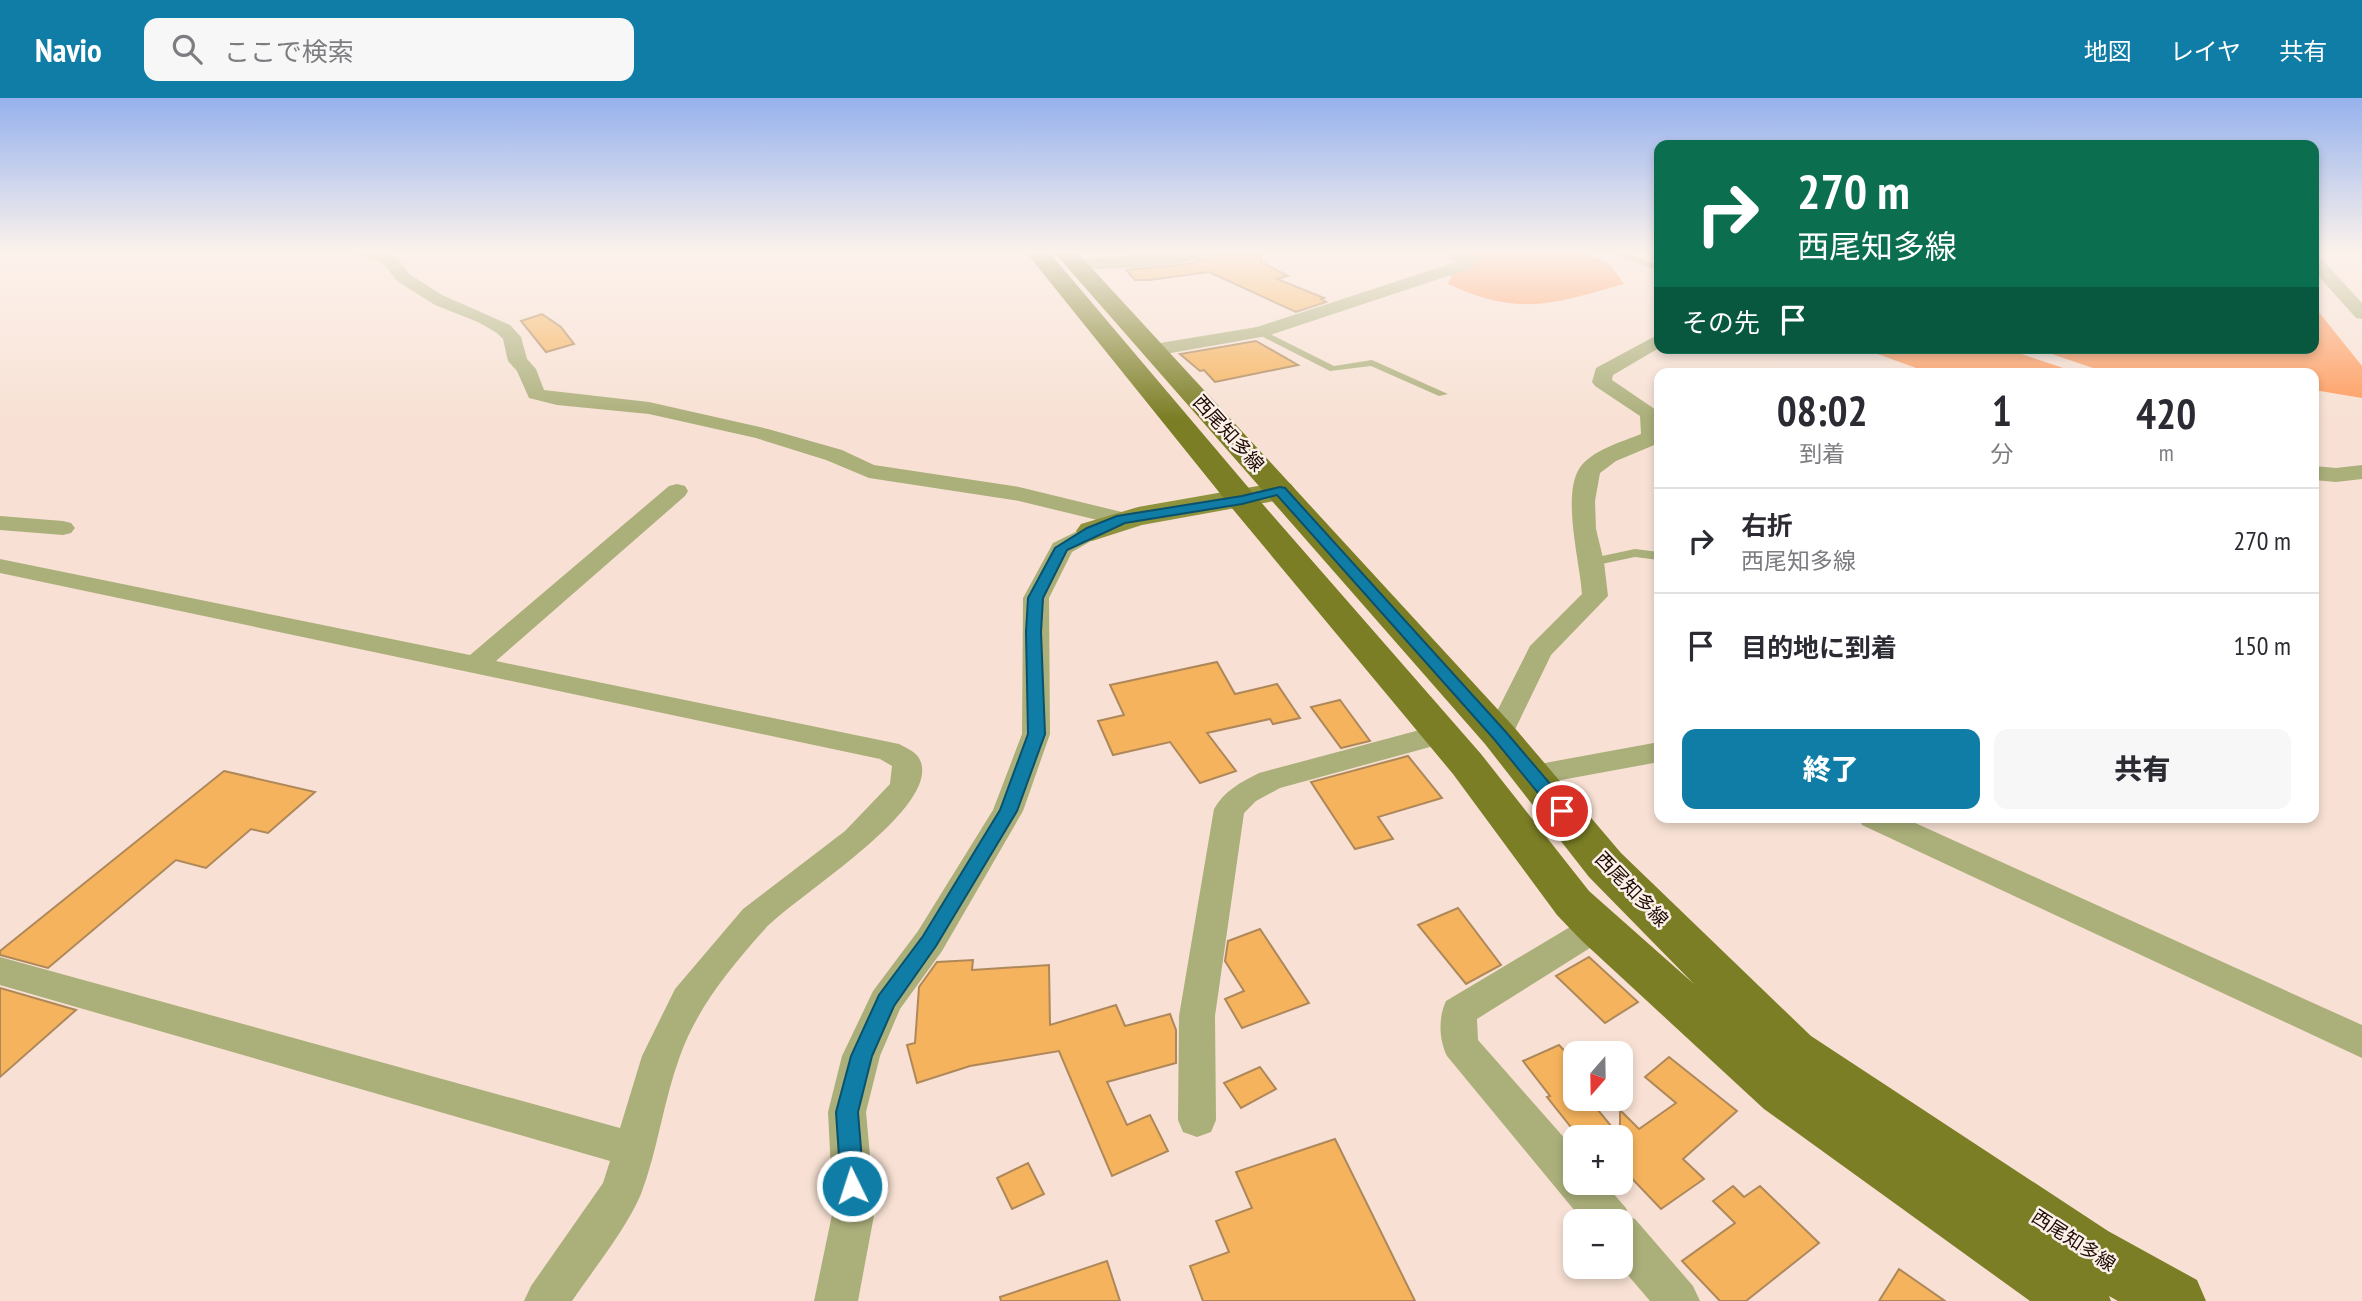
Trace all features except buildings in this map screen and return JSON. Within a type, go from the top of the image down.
[{"type":"main road","name":"西尾知多線","points":[[1088,307],[1261,496],[1499,735],[1605,865],[1793,1051],[2087,1251],[2176,1301]]},
{"type":"main road","name":"西尾知多線","points":[[1115,307],[1154,350],[1441,734],[1501,805],[1573,903],[1783,1093],[2081,1301]]},
{"type":"street","points":[[458,307],[482,315],[505,330],[518,350],[518,361],[526,369],[536,394],[557,399],[649,408],[761,433],[834,455],[869,471],[1019,494],[1122,519]]},
{"type":"street","points":[[1154,350],[1260,332],[1335,307]]},
{"type":"street","points":[[1654,343],[1603,372],[1602,382],[1650,414],[1654,429]]},
{"type":"street","points":[[1499,735],[1539,652],[1595,596],[1592,562],[1584,529],[1584,501],[1589,471],[1608,456],[1654,438]]},
{"type":"street","points":[[2319,473],[2336,475],[2362,472]]},
{"type":"street","points":[[476,664],[677,491]]},
{"type":"street","points":[[836,1301],[854,1210],[847,1112],[861,1056],[886,1001],[929,941],[1008,811],[1036,734],[1036,598],[1062,548],[1091,531],[1122,519],[1261,496]]},
{"type":"street","points":[[0,523],[63,528]]},
{"type":"street","points":[[0,566],[889,751],[907,762],[905,787],[856,839],[755,918],[688,999],[661,1056],[621,1192],[546,1301]]},
{"type":"street","points":[[1197,1120],[1197,1016],[1229,809],[1245,793],[1270,780],[1441,734]]},
{"type":"street","points":[[1534,775],[1654,753]]},
{"type":"street","points":[[1886,823],[2362,1042]]},
{"type":"street","points":[[1563,1166],[1460,1045],[1459,1012],[1597,927]]},
{"type":"street","points":[[0,971],[635,1150]]},
{"type":"street","points":[[1588,1195],[1600,1209]]},
{"type":"street","points":[[1633,1248],[1678,1301]]},
{"type":"lane","points":[[1260,332],[1334,369],[1372,363],[1443,394]]},
{"type":"lane","points":[[1592,562],[1635,553],[1654,555]]},
{"type":"shaded area","points":[[2319,312],[2362,366],[2362,398],[2319,391],[2319,368],[2093,368],[2052,354],[2319,354]]},
{"type":"shaded area","points":[[1878,354],[2022,354],[2063,368],[1916,368]]},
{"type":"route","points":[[852,1186],[847,1112],[861,1056],[886,1001],[929,941],[1008,811],[1036,734],[1036,598],[1062,548],[1091,531],[1122,519],[1242,500],[1280,491],[1499,735],[1562,811]]}]
